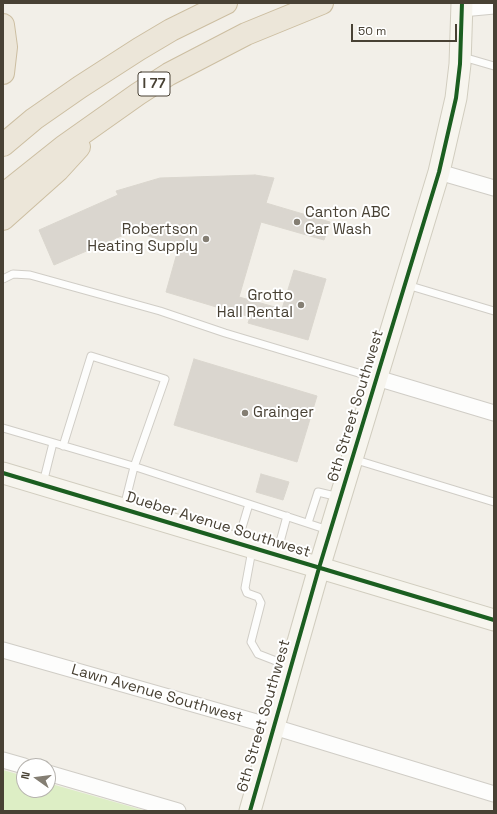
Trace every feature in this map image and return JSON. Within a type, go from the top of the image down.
[{"type":"highway","name":"I 77","points":[[3,145],[34,119],[139,48],[171,30],[226,3]]},
{"type":"highway","name":"I 77","points":[[3,195],[42,163],[144,90],[205,54],[246,34],[322,3]]},
{"type":"highway","points":[[3,25],[6,47],[3,73]]},
{"type":"highway","points":[[3,219],[58,170],[110,113]]},
{"type":"street","points":[[462,6],[494,6]]},
{"type":"street","name":"6th Street Southwest","points":[[250,811],[319,568],[439,172],[456,98],[460,57],[462,6]]},
{"type":"street","points":[[439,172],[494,188]]},
{"type":"street","points":[[377,378],[494,413]]},
{"type":"street","name":"Dueber Avenue Southwest","points":[[3,474],[494,620]]},
{"type":"street","name":"Lawn Avenue Southwest","points":[[3,650],[274,727],[494,794]]},
{"type":"street","points":[[3,760],[16,764]]},
{"type":"street","points":[[56,775],[178,811]]},
{"type":"lane","points":[[460,57],[494,66]]},
{"type":"lane","points":[[3,279],[13,274],[30,275],[160,311],[225,333],[377,378]]},
{"type":"lane","points":[[405,284],[494,311]]},
{"type":"lane","points":[[63,446],[91,356],[165,379],[134,467],[124,509]]},
{"type":"lane","points":[[3,428],[134,467],[331,531]]},
{"type":"lane","points":[[42,485],[53,443]]},
{"type":"lane","points":[[353,459],[494,502]]},
{"type":"lane","points":[[308,523],[318,492],[341,498]]},
{"type":"lane","points":[[249,504],[245,546],[245,588],[247,593],[258,597],[261,603],[251,642],[258,654],[291,667]]},
{"type":"lane","points":[[277,555],[287,516]]},
{"type":"green space","points":[[3,770],[16,774],[16,798],[56,798],[56,785],[146,811],[3,811]]},
{"type":"building","name":"Robertson Heating Supply","points":[[255,175],[274,178],[266,203],[330,222],[324,240],[261,222],[239,297],[282,309],[294,270],[326,279],[308,340],[248,323],[250,317],[166,292],[179,246],[133,231],[54,265],[39,230],[118,195],[116,191],[160,178]]},
{"type":"building","name":"Grainger","points":[[194,359],[317,396],[297,462],[174,425]]},
{"type":"building","points":[[261,474],[289,482],[283,500],[256,492]]},
{"type":"cycle path","points":[[250,811],[319,568],[439,172],[456,98],[460,64],[462,3]]},
{"type":"cycle path","points":[[3,473],[494,620]]},
{"type":"place","name":"Canton ABC Car Wash","points":[[297,222]]},
{"type":"place","name":"Robertson Heating Supply","points":[[206,239]]},
{"type":"place","name":"Grotto Hall Rental","points":[[301,305]]},
{"type":"place","name":"Grainger","points":[[245,413]]}]
